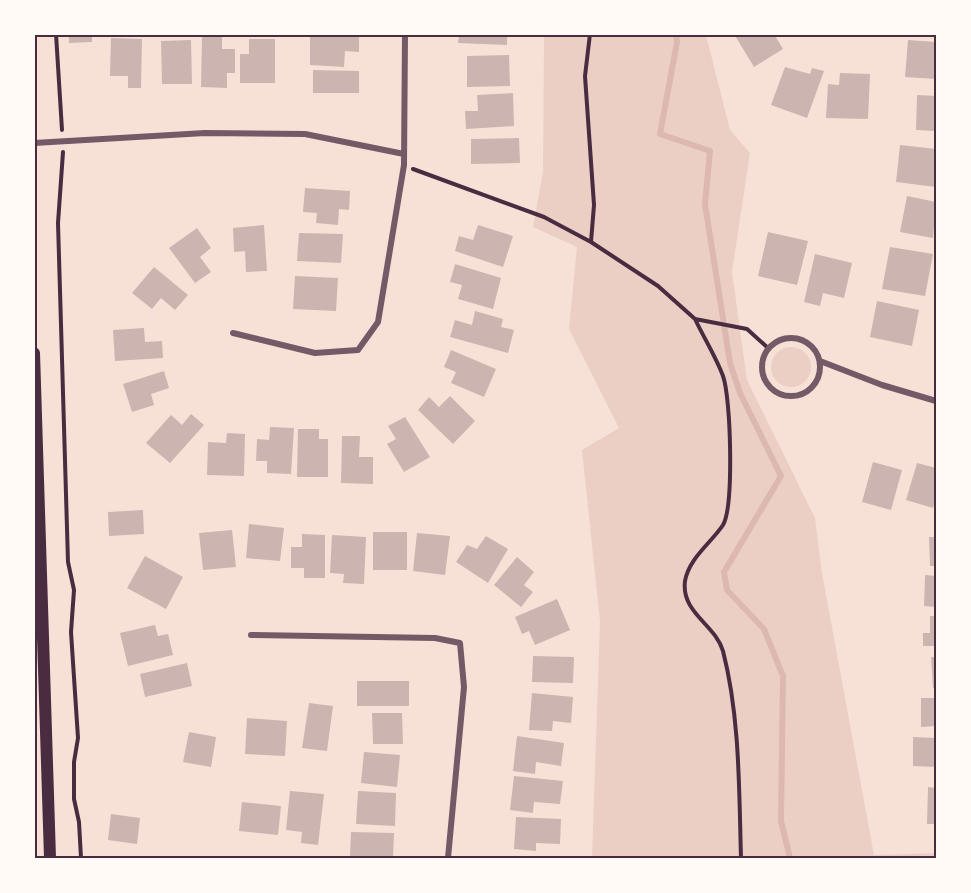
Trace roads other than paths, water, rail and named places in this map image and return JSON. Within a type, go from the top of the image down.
[{"type":"main road","points":[[34,353],[50,858]]},
{"type":"street","points":[[233,333],[315,353],[358,350],[378,322],[404,165],[405,34]]},
{"type":"street","points":[[34,143],[206,133],[305,134],[404,154]]},
{"type":"street","points":[[784,338],[803,339],[817,352],[820,361],[820,371],[811,388],[803,393],[784,395],[775,391],[763,376],[762,366],[768,348],[784,338]]},
{"type":"street","points":[[820,361],[936,401]]},
{"type":"street","points":[[251,635],[435,638],[460,643],[464,687],[448,858]]},
{"type":"waterway","points":[[676,34],[677,42],[660,134],[710,151],[705,204],[730,363],[740,393],[781,476],[724,572],[727,590],[764,629],[783,676],[781,821],[790,858]]}]
